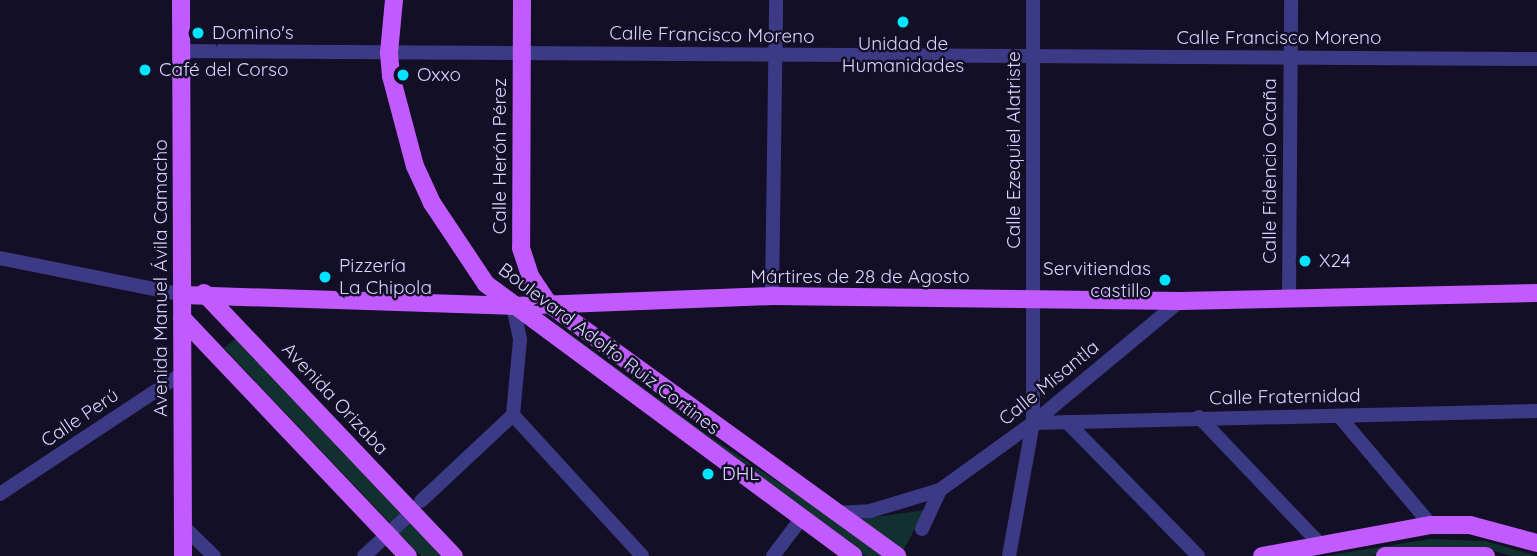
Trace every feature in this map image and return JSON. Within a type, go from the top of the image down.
[{"type":"main road","name":"Avenida Manuel Ávila Camacho","points":[[181,0],[183,556]]},
{"type":"main road","name":"Boulevard Adolfo Ruiz Cortines","points":[[394,0],[389,53],[401,121],[432,203],[486,284],[853,556]]},
{"type":"main road","name":"Calle Herón Pérez","points":[[522,0],[521,248],[530,276],[549,304]]},
{"type":"main road","name":"Avenida Orizaba","points":[[183,274],[416,506],[454,556]]},
{"type":"main road","name":"Mártires de 28 de Agosto","points":[[183,295],[513,306],[772,296],[1180,301],[1537,293]]},
{"type":"main road","name":"Boulevard Adolfo Ruiz Cortines","points":[[549,304],[833,513],[898,556]]},
{"type":"main road","points":[[182,318],[408,556]]},
{"type":"main road","points":[[214,349],[222,334],[240,330]]},
{"type":"main road","points":[[1262,556],[1319,543],[1431,525],[1469,525],[1537,543]]},
{"type":"main road","points":[[1385,556],[1486,556]]},
{"type":"street","points":[[772,296],[776,0]]},
{"type":"street","name":"Calle Ezequiel Alatriste","points":[[1009,556],[1033,423],[1033,0]]},
{"type":"street","name":"Calle Fidencio Ocaña","points":[[1289,300],[1291,0]]},
{"type":"street","name":"Calle Francisco Moreno","points":[[180,51],[1537,59]]},
{"type":"street","points":[[0,258],[183,295]]},
{"type":"street","name":"Calle Misantla","points":[[833,513],[870,511],[940,491],[1033,423],[1180,301]]},
{"type":"street","points":[[364,556],[513,415],[520,339],[513,306]]},
{"type":"street","name":"Calle Perú","points":[[0,494],[181,374]]},
{"type":"street","name":"Calle Fraternidad","points":[[1033,423],[1537,411]]},
{"type":"street","points":[[513,415],[642,556]]},
{"type":"street","points":[[1339,416],[1431,525]]},
{"type":"street","points":[[1199,417],[1319,543]]},
{"type":"street","points":[[1068,422],[1198,556]]},
{"type":"street","name":"Calle Misantla","points":[[922,529],[940,491]]},
{"type":"street","points":[[773,556],[801,519]]},
{"type":"street","points":[[183,526],[214,556]]},
{"type":"green space","points":[[558,325],[709,436],[889,556],[866,556],[702,446],[539,326]]},
{"type":"green space","points":[[238,337],[403,511],[390,523],[224,348]]},
{"type":"green space","points":[[925,510],[903,551],[860,519],[889,515]]},
{"type":"green space","points":[[411,520],[446,556],[421,556],[398,532]]},
{"type":"green space","points":[[1430,539],[1485,541],[1537,556],[1511,556],[1484,548],[1432,547],[1370,556],[1325,556]]},
{"type":"place","name":"Unidad de Humanidades","points":[[903,22]]},
{"type":"place","name":"Domino's","points":[[198,33]]},
{"type":"place","name":"Café del Corso","points":[[145,70]]},
{"type":"place","name":"Oxxo","points":[[403,75]]},
{"type":"place","name":"X24","points":[[1305,261]]},
{"type":"place","name":"Pizzería La Chipola","points":[[325,277]]},
{"type":"place","name":"Servitiendas castillo","points":[[1165,280]]},
{"type":"place","name":"DHL","points":[[708,474]]}]
